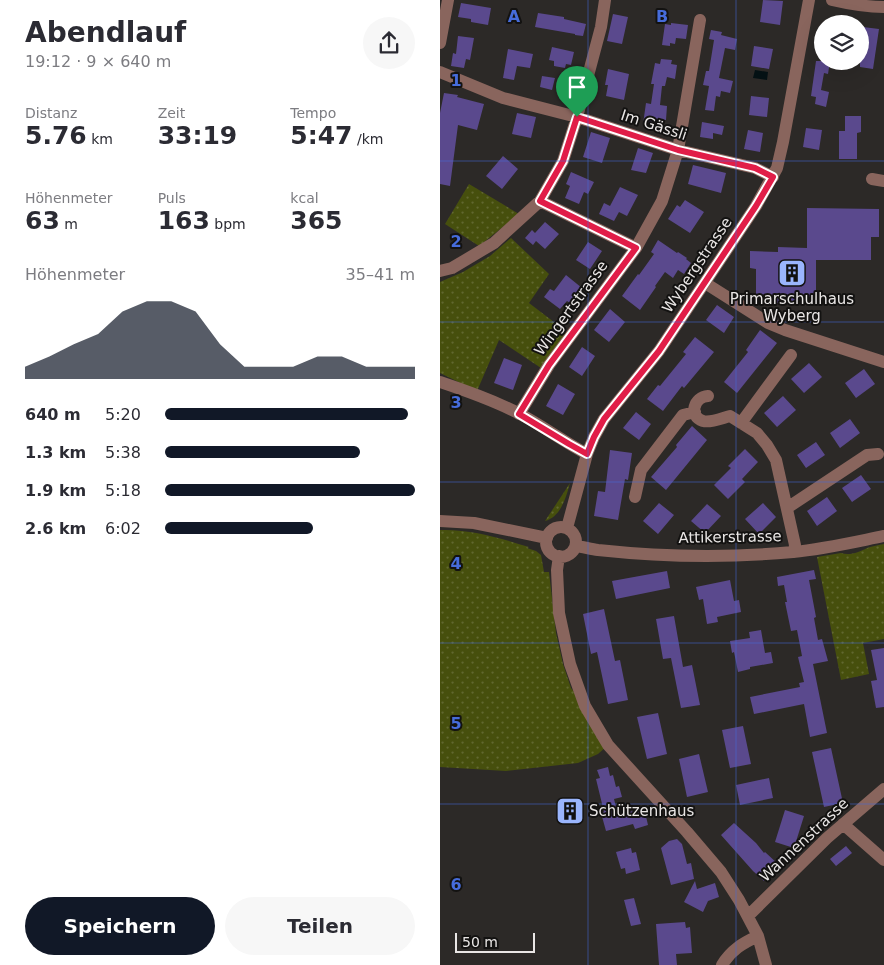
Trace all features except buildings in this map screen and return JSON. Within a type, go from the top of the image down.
[{"type":"street","points":[[440,43],[448,0]]},
{"type":"street","points":[[440,271],[452,268],[494,243],[540,201],[563,161],[601,27],[604,0]]},
{"type":"street","name":"Wybergstrasse","points":[[567,528],[587,454],[604,419],[659,351],[756,206],[773,177],[783,142],[809,0]]},
{"type":"street","points":[[832,0],[848,4],[884,7]]},
{"type":"street","name":"Wingertstrasse","points":[[519,414],[549,365],[636,248],[662,201],[678,150],[700,20]]},
{"type":"street","name":"Im Gässli","points":[[440,72],[503,98],[577,117],[678,150],[755,168],[773,177]]},
{"type":"street","points":[[540,201],[636,248]]},
{"type":"street","points":[[705,283],[768,323],[884,362]]},
{"type":"street","points":[[741,423],[791,355]]},
{"type":"street","points":[[440,382],[465,390],[519,414],[587,454]]},
{"type":"street","points":[[708,396],[697,400],[694,408],[699,419],[711,421],[730,416],[757,433],[767,444],[776,460],[795,545],[794,552]]},
{"type":"street","points":[[635,497],[641,470],[683,415],[695,412]]},
{"type":"street","points":[[787,508],[867,455],[878,454]]},
{"type":"street","points":[[440,522],[474,524],[547,538]]},
{"type":"street","points":[[557,528],[567,528],[575,536],[576,546],[574,550],[567,556],[553,554],[549,550],[547,538],[557,528]]},
{"type":"street","name":"Attikerstrasse","points":[[576,546],[622,552],[735,556],[794,552],[884,536]]},
{"type":"street","points":[[559,556],[557,570],[559,613],[570,664],[585,706],[608,745],[721,872],[739,900],[758,936],[766,965]]},
{"type":"street","name":"Wannenstrasse","points":[[748,916],[843,824],[884,789]]},
{"type":"street","points":[[843,824],[884,860]]},
{"type":"street","points":[[722,965],[741,944],[758,936]]},
{"type":"green space","points":[[469,184],[519,214],[479,246],[445,224]]},
{"type":"green space","points":[[511,238],[549,274],[529,303],[567,332],[541,368],[499,340],[477,391],[440,373],[440,282],[463,272],[490,256]]},
{"type":"green space","points":[[570,483],[565,500],[559,511],[551,519],[545,521]]},
{"type":"green space","points":[[440,530],[463,531],[496,537],[529,547],[527,548],[541,555],[544,572],[549,572],[556,633],[571,688],[585,706],[608,745],[598,754],[578,763],[506,771],[440,767]]},
{"type":"green space","points":[[884,544],[884,639],[863,643],[869,674],[841,680],[817,557],[841,553],[851,554]]},
{"type":"shaded area","points":[[573,70],[579,72],[576,88],[570,87]]},
{"type":"shaded area","points":[[755,70],[768,72],[767,80],[753,78]]},
{"type":"place","name":"Primarschulhaus Wyberg","points":[[792,273]]},
{"type":"place","name":"Schützenhaus","points":[[570,811]]},
{"type":"route","points":[[577,117],[678,150],[755,168],[773,177],[756,206],[659,351],[604,419],[587,454],[519,414],[549,365],[636,248],[540,201],[563,161],[577,117]]}]
